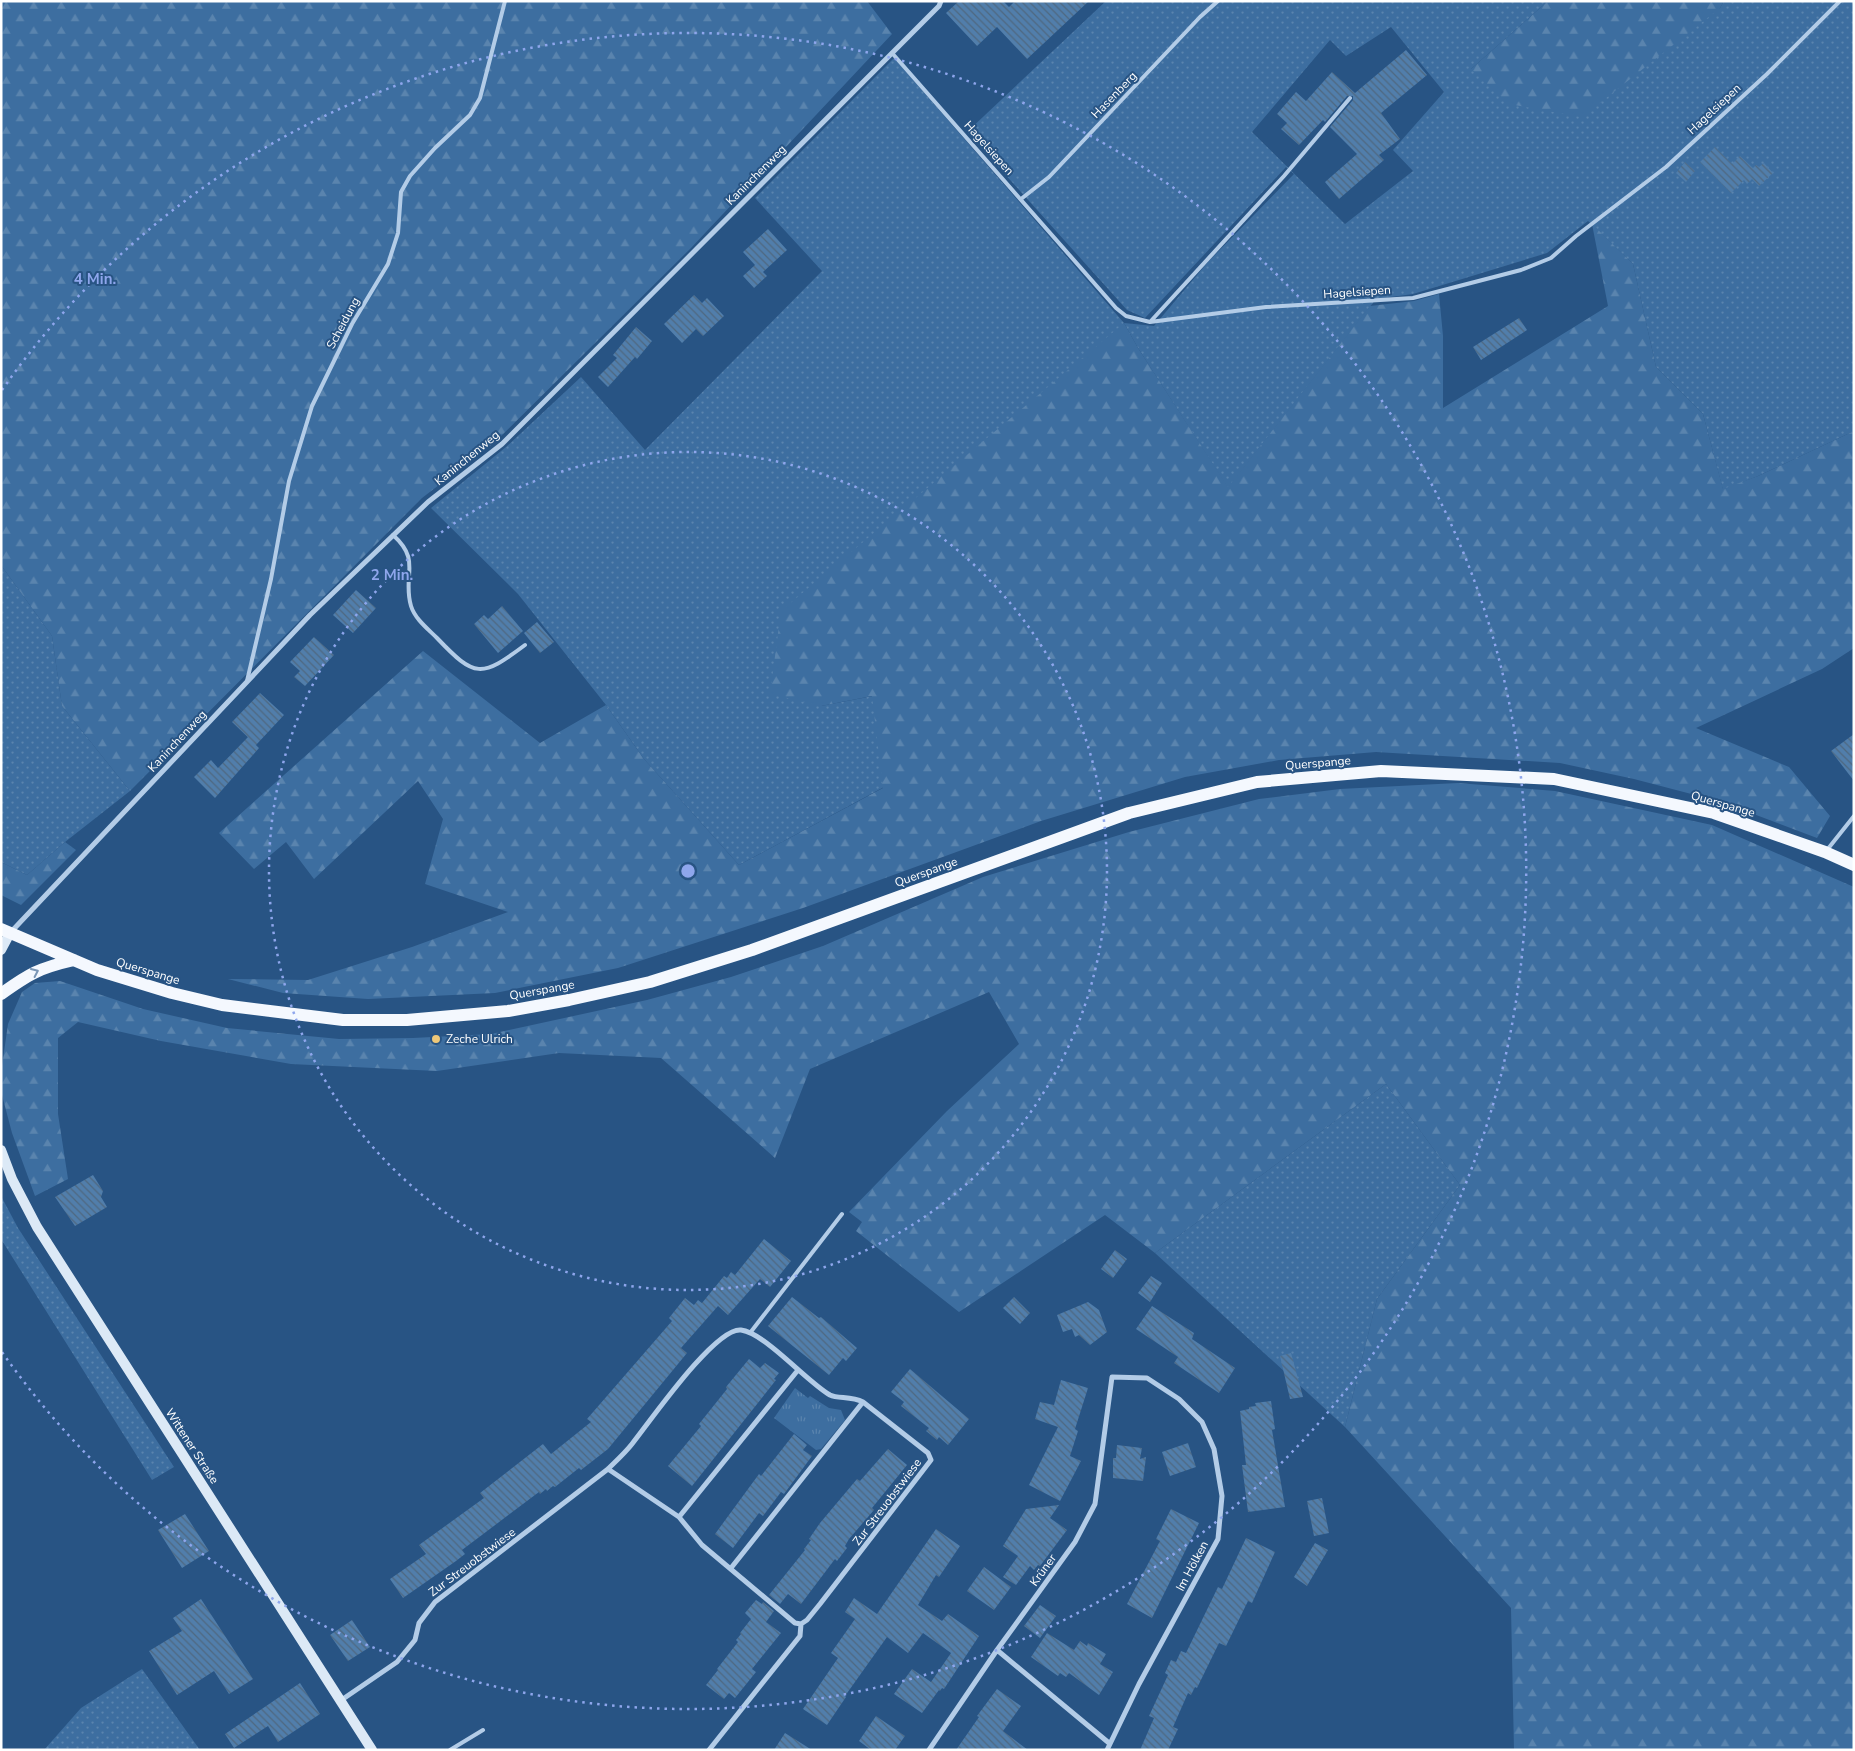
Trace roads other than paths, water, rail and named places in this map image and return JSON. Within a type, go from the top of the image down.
[{"type":"main road","name":"Querspange","points":[[6,931],[98,970],[172,993],[222,1005],[344,1020],[407,1020],[508,1010],[568,1000],[650,982],[752,950],[1129,813],[1258,782],[1381,771],[1554,780],[1714,813],[1825,852],[1854,865]]},
{"type":"main road","points":[[1,950],[6,931]]},
{"type":"main road","points":[[1,994],[28,974],[47,966],[74,960]]},
{"type":"main road","name":"Wittener Straße","points":[[1,1150],[12,1179],[37,1227],[372,1750]]},
{"type":"street","name":"Kaninchenweg","points":[[6,931],[310,615],[428,502],[502,444],[939,6],[941,1]]},
{"type":"street","name":"Zur Streuobstwiese","points":[[340,1701],[398,1662],[415,1640],[419,1623],[435,1602],[608,1470],[632,1445],[665,1400],[713,1345],[726,1334],[739,1330],[750,1333],[776,1351],[832,1396],[854,1398],[863,1402],[928,1453],[931,1460],[816,1609],[801,1624],[800,1636],[709,1750]]},
{"type":"street","points":[[679,1517],[798,1370]]},
{"type":"street","name":"Krüner","points":[[929,1750],[1076,1542],[1095,1504],[1112,1376]]},
{"type":"street","name":"Im Hölken","points":[[1107,1750],[1139,1684],[1218,1539],[1222,1496],[1214,1449],[1202,1422],[1179,1398],[1147,1378],[1112,1376]]},
{"type":"street","points":[[731,1568],[863,1402]]},
{"type":"street","points":[[608,1470],[679,1517],[702,1545],[795,1623],[801,1624]]},
{"type":"street","points":[[998,1650],[1109,1743]]},
{"type":"lane","name":"Scheidung","points":[[247,681],[271,580],[289,481],[312,406],[352,324],[388,264],[398,233],[401,192],[410,176],[435,148],[470,116],[480,98],[505,1]]},
{"type":"lane","name":"Hasenberg","points":[[1021,199],[1049,177],[1200,17],[1218,1]]},
{"type":"lane","name":"Hagelsiepen","points":[[892,53],[1116,308],[1126,316],[1150,322],[1266,307],[1414,298],[1521,270],[1551,258],[1576,236],[1666,167],[1767,74],[1840,1]]},
{"type":"lane","points":[[1150,322],[1284,176],[1350,98]]},
{"type":"lane","points":[[393,535],[403,544],[409,557],[409,597],[414,614],[456,658],[470,668],[480,670],[506,660],[525,645]]},
{"type":"lane","points":[[1825,852],[1854,816]]},
{"type":"lane","points":[[750,1333],[842,1214]]},
{"type":"lane","points":[[450,1750],[483,1730]]},
{"type":"place","name":"Zeche Ulrich","points":[[436,1039]]}]
